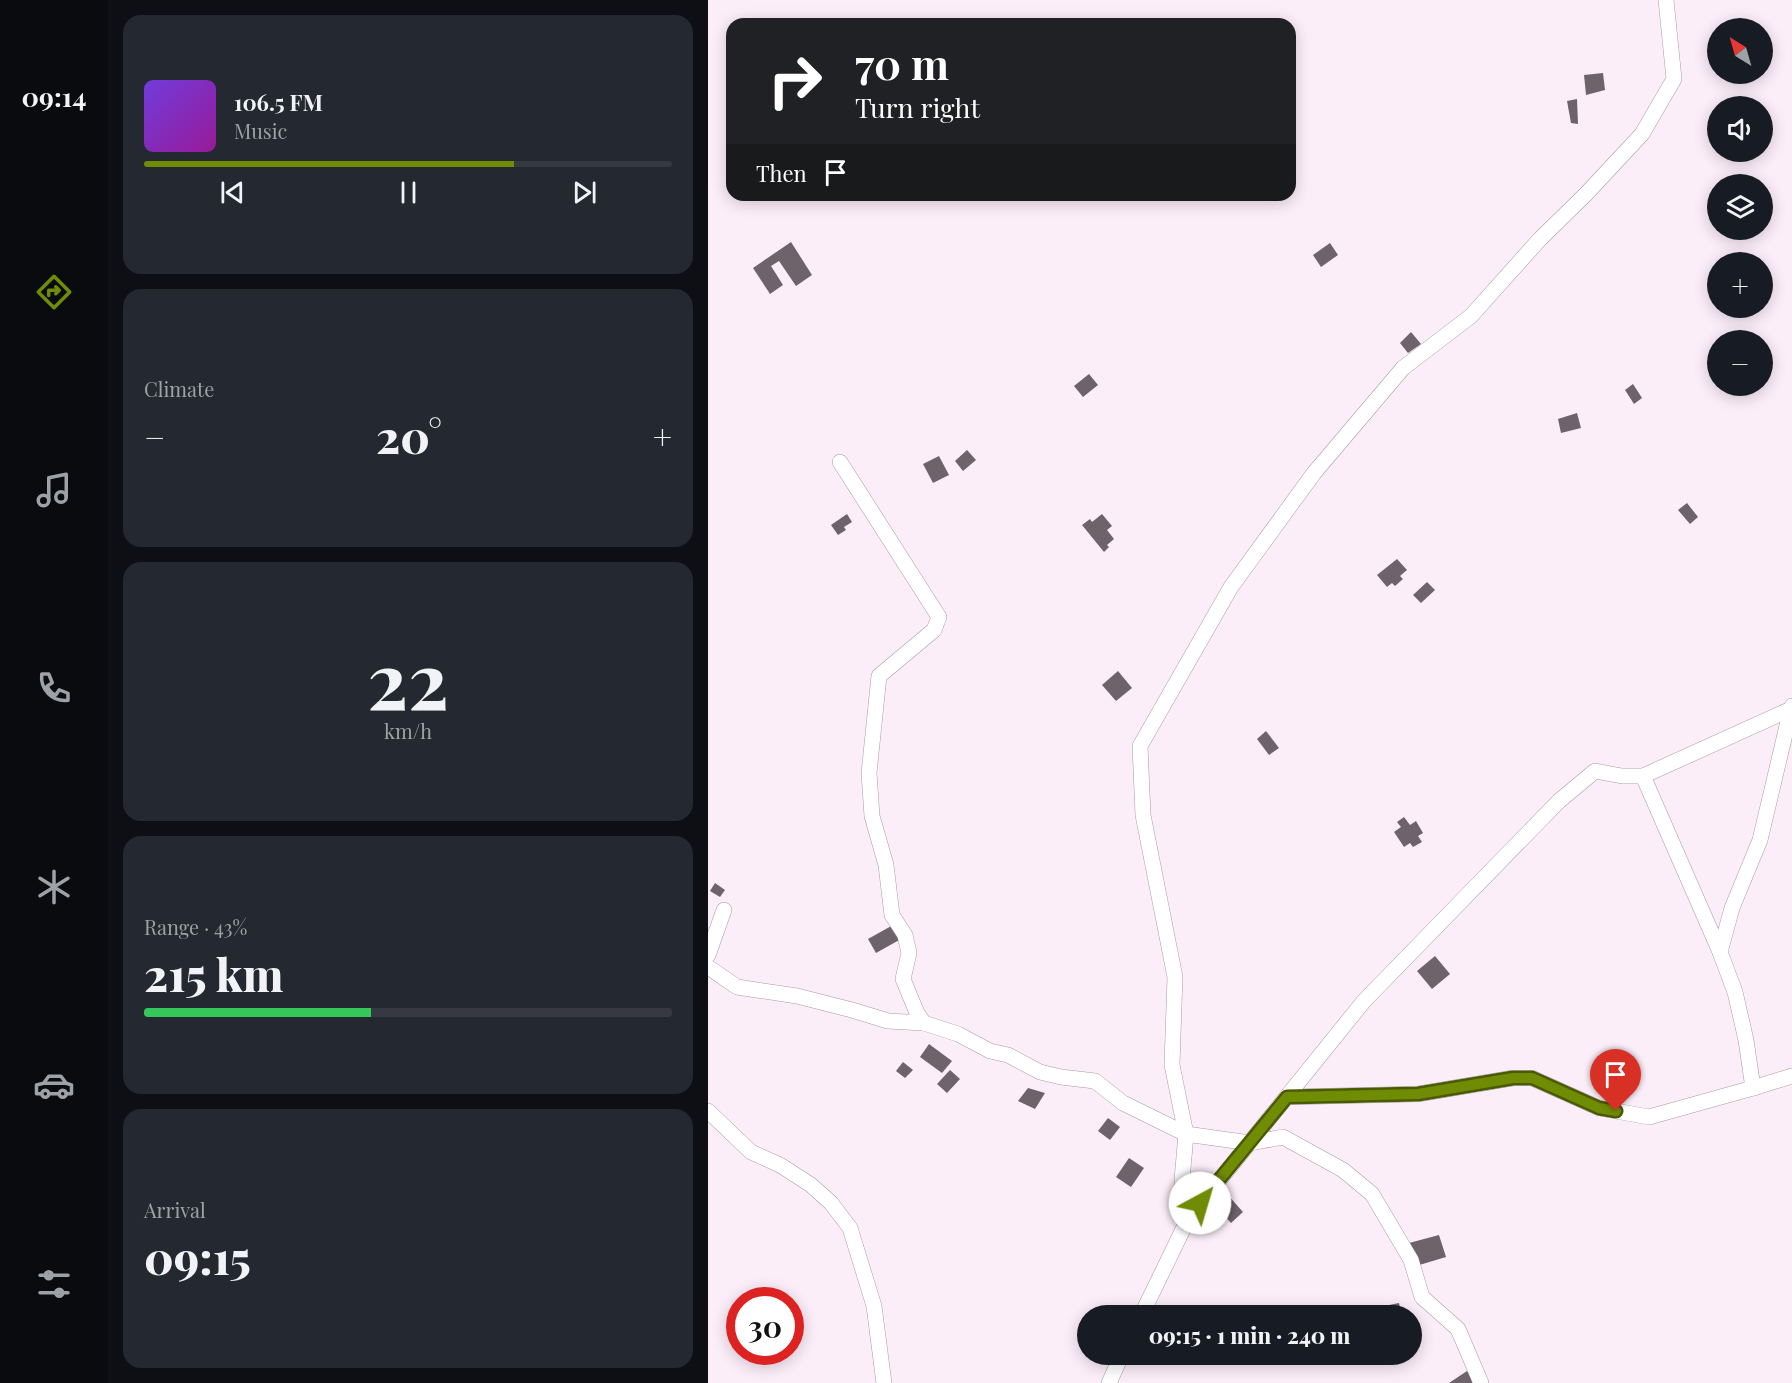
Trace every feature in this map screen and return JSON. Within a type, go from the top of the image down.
[{"type":"street","points":[[1188,1219],[1182,1180],[1186,1134],[1172,1065],[1175,977],[1143,815],[1140,746],[1231,587],[1314,473],[1403,368],[1471,316],[1540,239],[1642,134],[1674,79],[1666,0]]},
{"type":"street","points":[[840,462],[939,617],[934,630],[879,676],[869,773],[872,816],[886,865],[892,915],[904,935],[909,953],[903,979],[917,1013],[924,1023]]},
{"type":"street","points":[[1146,1305],[1188,1219],[1364,1001],[1559,801],[1595,771],[1622,776],[1643,776],[1792,707]]},
{"type":"street","points":[[1720,952],[1732,908],[1760,840],[1792,707]]},
{"type":"street","points":[[1643,776],[1720,952],[1735,992],[1746,1040],[1753,1088]]},
{"type":"street","points":[[708,956],[724,910]]},
{"type":"street","points":[[708,968],[736,987],[797,996],[888,1021],[924,1023],[958,1034],[990,1051],[1008,1055],[1040,1072],[1095,1081],[1123,1103],[1186,1134],[1250,1143],[1283,1137],[1343,1170],[1372,1194],[1411,1260],[1422,1298],[1458,1329],[1481,1383]]},
{"type":"street","points":[[1287,1097],[1418,1094],[1513,1078],[1532,1078],[1599,1108],[1649,1117],[1792,1076]]},
{"type":"street","points":[[708,1111],[751,1152],[780,1165],[811,1185],[831,1203],[850,1228],[874,1306],[885,1383]]},
{"type":"street","points":[[1108,1383],[1117,1365]]},
{"type":"building","points":[[1603,73],[1605,90],[1586,95],[1584,75]]},
{"type":"building","points":[[1577,99],[1578,124],[1571,123],[1567,101]]},
{"type":"building","points":[[791,242],[812,275],[796,286],[779,261],[771,266],[783,285],[770,294],[753,268]]},
{"type":"building","points":[[1330,243],[1338,255],[1321,267],[1313,255]]},
{"type":"building","points":[[1411,332],[1421,344],[1408,353],[1400,343]]},
{"type":"building","points":[[1089,374],[1098,385],[1083,397],[1074,386]]},
{"type":"building","points":[[1633,384],[1642,398],[1634,404],[1625,390]]},
{"type":"building","points":[[1577,413],[1581,428],[1561,433],[1558,419]]},
{"type":"building","points":[[967,450],[976,460],[963,471],[955,461]]},
{"type":"building","points":[[939,456],[949,475],[933,483],[923,464]]},
{"type":"building","points":[[1687,503],[1698,517],[1690,524],[1678,510]]},
{"type":"building","points":[[847,514],[852,522],[838,535],[831,525]]},
{"type":"building","points":[[1102,514],[1112,526],[1107,530],[1114,539],[1107,545],[1109,547],[1104,552],[1082,525],[1090,519],[1092,522]]},
{"type":"building","points":[[1397,559],[1407,570],[1400,576],[1403,579],[1395,586],[1392,583],[1387,587],[1377,575]]},
{"type":"building","points":[[1427,582],[1435,590],[1421,603],[1413,595]]},
{"type":"building","points":[[1118,671],[1132,688],[1116,701],[1102,685]]},
{"type":"building","points":[[1266,731],[1279,748],[1269,755],[1257,739]]},
{"type":"building","points":[[1404,817],[1410,825],[1416,821],[1423,833],[1418,836],[1422,842],[1413,847],[1410,843],[1404,847],[1394,832],[1401,827],[1397,822]]},
{"type":"building","points":[[715,883],[725,890],[720,897],[710,891]]},
{"type":"building","points":[[893,925],[901,939],[876,953],[868,939]]},
{"type":"building","points":[[1435,956],[1450,974],[1432,989],[1417,971]]},
{"type":"building","points":[[929,1044],[952,1061],[942,1073],[920,1057]]},
{"type":"building","points":[[903,1062],[913,1070],[905,1078],[896,1071]]},
{"type":"building","points":[[950,1070],[960,1079],[947,1093],[937,1084]]},
{"type":"building","points":[[1028,1088],[1045,1093],[1035,1109],[1018,1101]]},
{"type":"building","points":[[1108,1118],[1120,1127],[1110,1140],[1098,1131]]},
{"type":"building","points":[[1129,1158],[1144,1168],[1131,1187],[1116,1177]]},
{"type":"building","points":[[1226,1193],[1243,1212],[1231,1223],[1213,1203]]},
{"type":"building","points":[[1439,1235],[1446,1257],[1416,1266],[1409,1243]]},
{"type":"building","points":[[1467,1371],[1475,1383],[1449,1383]]},
{"type":"route","points":[[1200,1203],[1287,1097],[1418,1094],[1513,1078],[1532,1078],[1599,1108],[1616,1111]]}]
